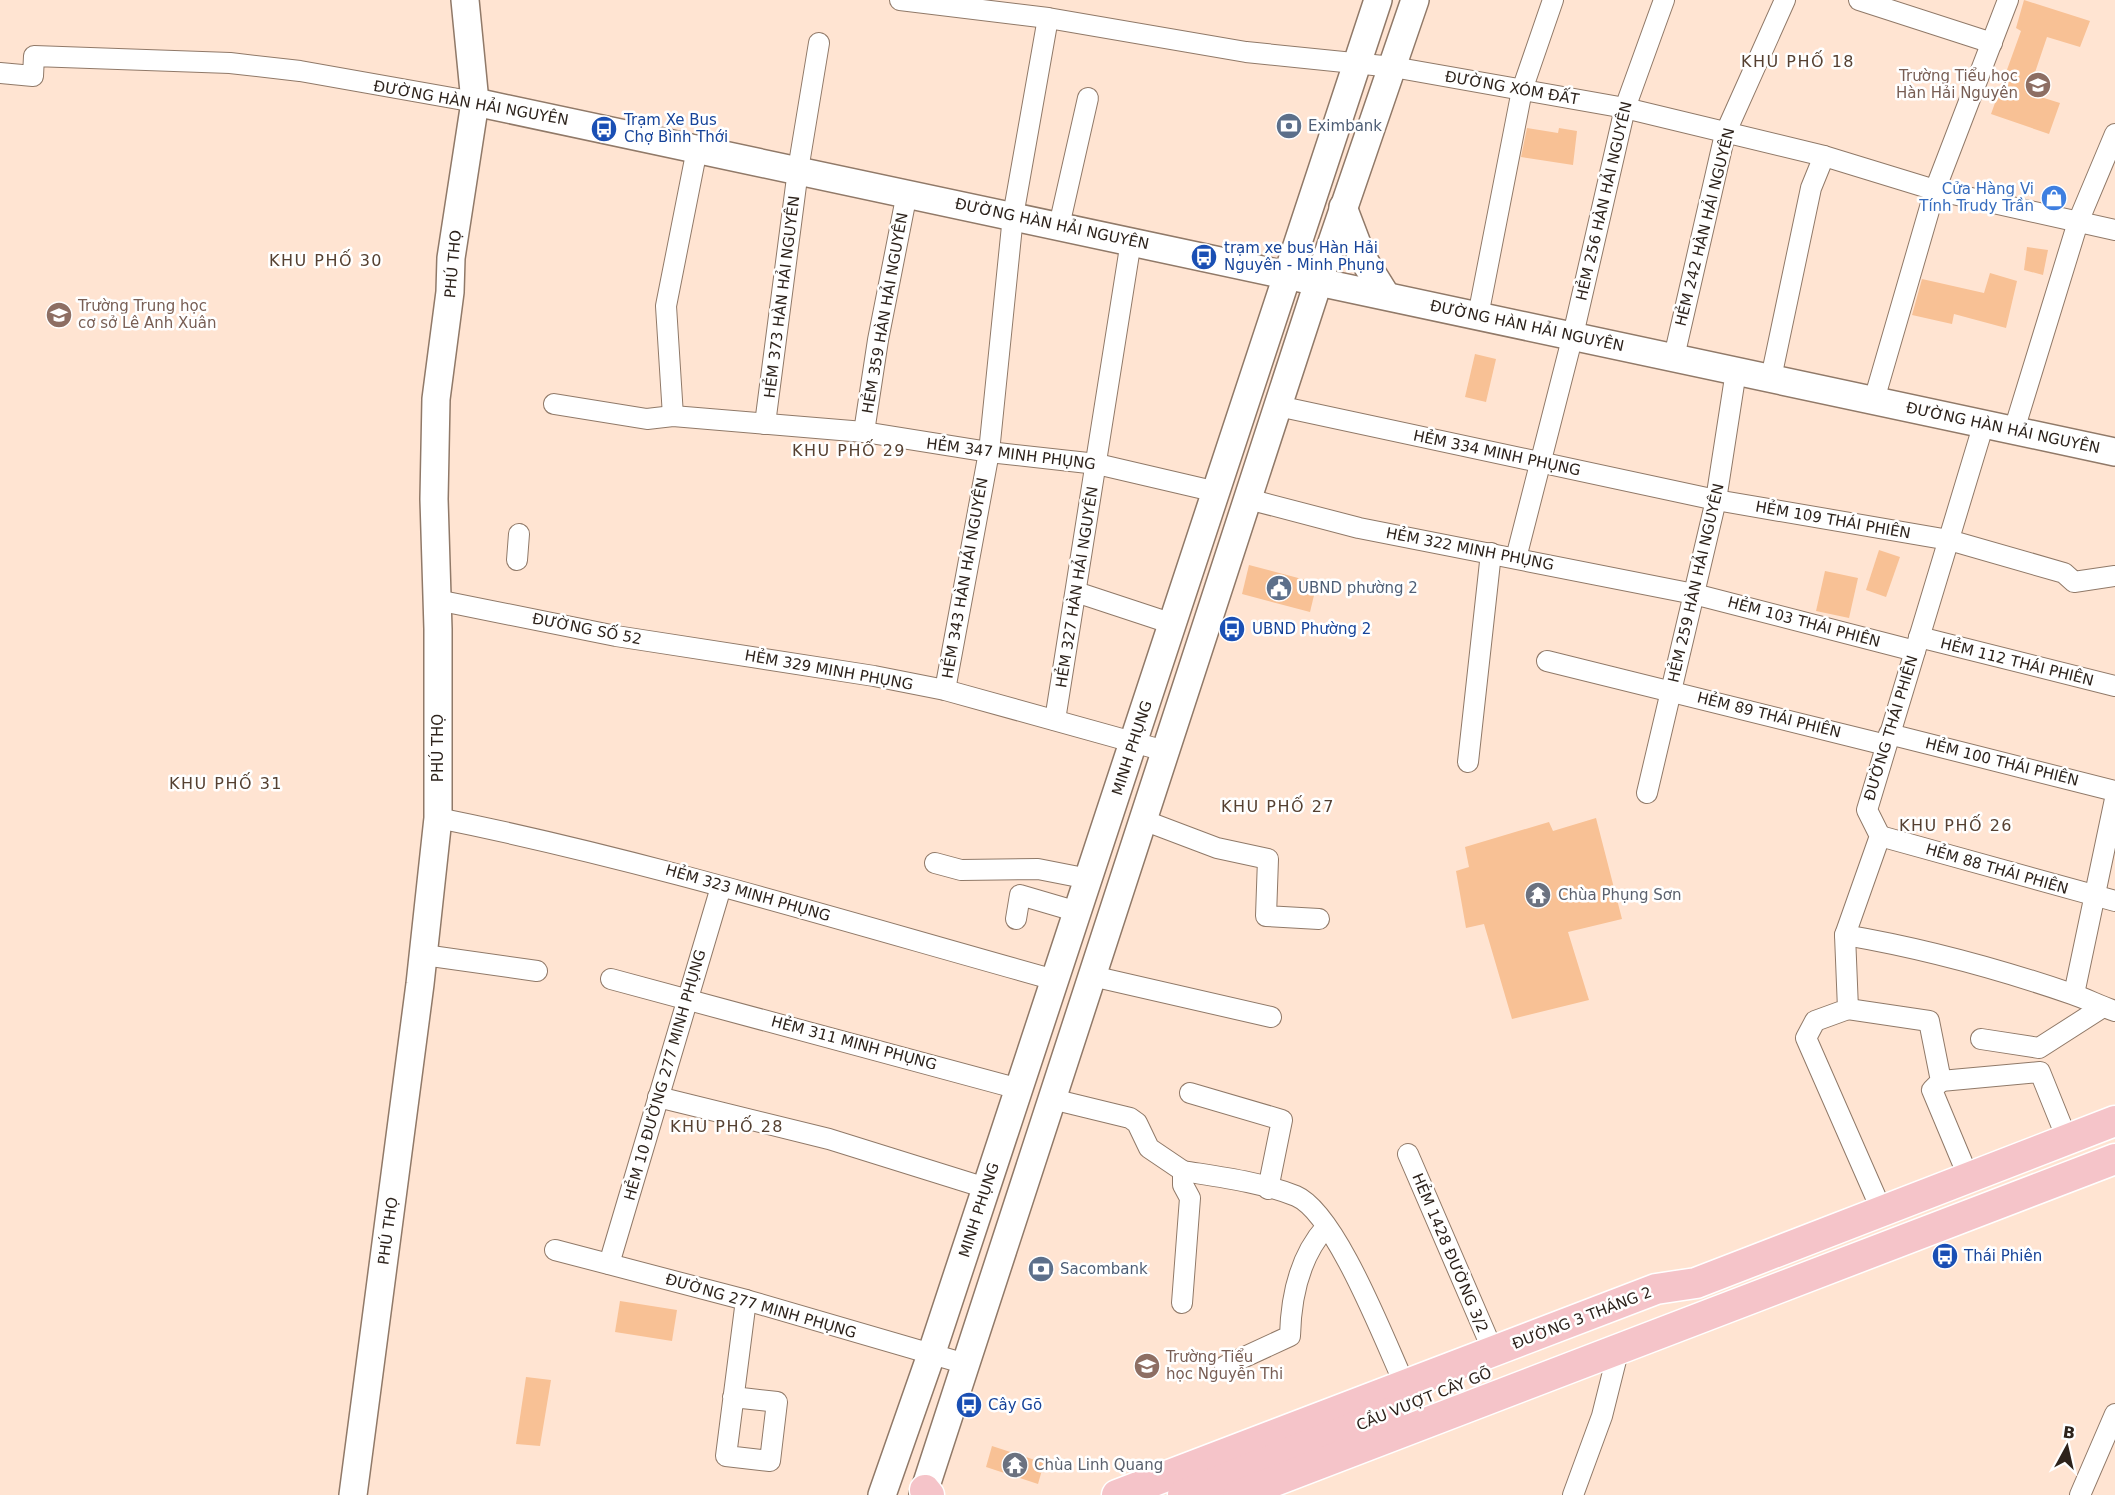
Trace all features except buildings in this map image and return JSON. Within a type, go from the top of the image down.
[{"type":"main road","name":"PHÚ THỌ","points":[[353,1495],[424,956],[438,818],[434,499],[436,399],[450,292],[451,258],[475,102],[465,0]]},
{"type":"main road","name":"MINH PHỤNG","points":[[882,1495],[931,1355],[1089,879],[1378,0]]},
{"type":"main road","points":[[926,1493],[1318,283],[1415,0]]},
{"type":"main road","name":"ĐƯỜNG HÀN HẢI NGUYÊN","points":[[475,102],[1131,241],[1318,283],[1385,294],[1478,316],[2115,452]]},
{"type":"main road","points":[[1343,207],[1362,257],[1385,294]]},
{"type":"main road","name":"ĐƯỜNG 3 THÁNG 2","points":[[1118,1495],[1656,1289],[1695,1283],[2115,1120]]},
{"type":"main road","points":[[1238,1495],[2115,1159]]},
{"type":"main road","name":"CẦU VƯỢT CÂY GÕ","points":[[1183,1495],[1663,1303],[1695,1283]]},
{"type":"street","name":"ĐƯỜNG XÓM ĐẤT","points":[[900,0],[1048,18],[1246,52],[1393,67],[1625,108],[1725,135],[1824,156],[1935,190],[2115,230]]},
{"type":"street","points":[[1478,316],[1522,90],[1553,0]]},
{"type":"street","name":"HẺM 256 HÀN HẢI NGUYÊN","points":[[1516,558],[1573,335],[1625,108],[1664,0]]},
{"type":"street","name":"HẺM 242 HÀN HẢI NGUYÊN","points":[[1674,357],[1725,135],[1785,0]]},
{"type":"street","points":[[1859,0],[1992,43]]},
{"type":"street","points":[[1874,400],[1935,190],[2008,0]]},
{"type":"street","name":"HẺM 343 HÀN HẢI NGUYÊN","points":[[945,690],[988,452],[1012,216],[1048,18]]},
{"type":"street","name":"HẺM 373 HÀN HẢI NGUYÊN","points":[[765,424],[798,170],[819,43]]},
{"type":"street","name":"ĐƯỜNG HÀN HẢI NGUYÊN","points":[[0,73],[33,76],[34,56],[230,63],[300,71],[475,102]]},
{"type":"street","points":[[1059,226],[1088,98]]},
{"type":"street","points":[[2014,430],[2078,222],[2115,134]]},
{"type":"street","points":[[673,416],[666,306],[697,149]]},
{"type":"street","points":[[1771,378],[1811,188],[1824,156]]},
{"type":"street","name":"HẺM 359 HÀN HẢI NGUYÊN","points":[[864,432],[878,340],[907,193]]},
{"type":"street","name":"HẺM 327 HÀN HẢI NGUYÊN","points":[[1055,720],[1131,241]]},
{"type":"street","name":"HẺM 259 HÀN HẢI NGUYÊN","points":[[1647,793],[1716,500],[1736,371]]},
{"type":"street","name":"HẺM 347 MINH PHỤNG","points":[[554,404],[647,419],[673,416],[864,432],[988,452],[1097,464],[1216,492]]},
{"type":"street","name":"HẺM 334 MINH PHỤNG","points":[[1278,406],[1716,500]]},
{"type":"street","name":"ĐƯỜNG THÁI PHIÊN","points":[[1880,836],[1867,810],[1984,423]]},
{"type":"street","name":"HẺM 322 MINH PHỤNG","points":[[1248,499],[1359,528],[1694,594]]},
{"type":"street","name":"HẺM 109 THÁI PHIÊN","points":[[1716,500],[1949,540],[2064,573],[2074,582],[2115,576]]},
{"type":"street","points":[[518,560],[519,534]]},
{"type":"street","points":[[1468,762],[1491,553]]},
{"type":"street","points":[[1076,591],[1173,624]]},
{"type":"street","name":"HẺM 103 THÁI PHIÊN","points":[[1694,594],[1917,644]]},
{"type":"street","name":"ĐƯỜNG SỐ 52","points":[[437,600],[616,636],[737,654]]},
{"type":"street","name":"HẺM 112 THÁI PHIÊN","points":[[1917,644],[2115,686]]},
{"type":"street","name":"HẺM 329 MINH PHỤNG","points":[[737,654],[945,690],[1165,751]]},
{"type":"street","name":"HẺM 89 THÁI PHIÊN","points":[[1547,661],[1888,739]]},
{"type":"street","name":"HẺM 100 THÁI PHIÊN","points":[[1888,739],[2115,791]]},
{"type":"street","points":[[2074,994],[2115,799]]},
{"type":"street","name":"HẺM 323 MINH PHỤNG","points":[[438,818],[537,838],[683,874],[721,887],[1055,980]]},
{"type":"street","points":[[1143,820],[1217,848],[1268,859],[1266,916],[1319,919]]},
{"type":"street","points":[[1848,1009],[1845,935],[1880,836]]},
{"type":"street","name":"HẺM 88 THÁI PHIÊN","points":[[1880,836],[2115,901]]},
{"type":"street","points":[[935,863],[961,870],[1038,869],[1089,879]]},
{"type":"street","name":"HẺM 10 ĐƯỜNG 277 MINH PHỤNG","points":[[609,1264],[721,887]]},
{"type":"street","points":[[1016,919],[1020,895],[1078,912]]},
{"type":"street","points":[[1845,935],[1885,942],[2074,994],[2109,1009]]},
{"type":"street","points":[[424,956],[537,971]]},
{"type":"street","points":[[1092,976],[1270,1017]]},
{"type":"street","name":"HẺM 311 MINH PHỤNG","points":[[611,979],[1019,1089]]},
{"type":"street","points":[[1881,1209],[1806,1038],[1815,1022],[1848,1009],[1929,1020],[1941,1081]]},
{"type":"street","points":[[1981,1039],[2038,1048],[2109,1009]]},
{"type":"street","points":[[1968,1176],[1932,1090],[1941,1081],[2040,1072],[2067,1139]]},
{"type":"street","points":[[1190,1093],[1281,1120],[1268,1189]]},
{"type":"street","points":[[658,1097],[829,1139],[986,1188]]},
{"type":"street","points":[[1052,1099],[1130,1118],[1137,1123],[1149,1148],[1183,1171],[1296,1196],[1313,1208],[1344,1251],[1405,1385]]},
{"type":"street","name":"HẺM 1428 ĐƯỜNG 3/2","points":[[1408,1154],[1493,1351]]},
{"type":"street","points":[[1182,1303],[1190,1198],[1183,1185],[1183,1171]]},
{"type":"street","points":[[1224,1366],[1290,1336],[1291,1299],[1311,1243],[1326,1227]]},
{"type":"street","name":"ĐƯỜNG 277 MINH PHỤNG","points":[[555,1250],[746,1300],[966,1364]]},
{"type":"street","points":[[733,1396],[746,1300]]},
{"type":"street","points":[[1573,1495],[1602,1416],[1619,1348]]},
{"type":"street","points":[[2080,1495],[2115,1414]]},
{"type":"place","name":"Trường Tiểu học Hàn Hải Nguyên","points":[[2038,85]]},
{"type":"place","name":"Eximbank","points":[[1289,126]]},
{"type":"place","name":"Trạm Xe Bus Chợ Bình Thới","points":[[604,129]]},
{"type":"place","name":"Cửa Hàng Vi Tính Trudy Trần","points":[[2054,198]]},
{"type":"place","name":"trạm xe bus Hàn Hải Nguyên - Minh Phụng","points":[[1204,257]]},
{"type":"place","name":"Trường Trung học cơ sở Lê Anh Xuân","points":[[59,315]]},
{"type":"place","name":"UBND phường 2","points":[[1279,588]]},
{"type":"place","name":"UBND Phường 2","points":[[1232,629]]},
{"type":"place","name":"Chùa Phụng Sơn","points":[[1538,895]]},
{"type":"place","name":"Thái Phiên","points":[[1945,1256]]},
{"type":"place","name":"Sacombank","points":[[1041,1269]]},
{"type":"place","name":"Trường Tiểu học Nguyễn Thi","points":[[1147,1366]]},
{"type":"place","name":"Cây Gõ","points":[[969,1405]]},
{"type":"place","name":"Chùa Linh Quang","points":[[1015,1465]]},
{"type":"district","name":"KHU PHỐ 18","points":[[1798,61]]},
{"type":"district","name":"KHU PHỐ 30","points":[[326,260]]},
{"type":"district","name":"KHU PHỐ 29","points":[[849,450]]},
{"type":"district","name":"KHU PHỐ 31","points":[[226,783]]},
{"type":"district","name":"KHU PHỐ 27","points":[[1278,806]]},
{"type":"district","name":"KHU PHỐ 26","points":[[1956,825]]},
{"type":"district","name":"KHU PHỐ 28","points":[[727,1126]]}]
